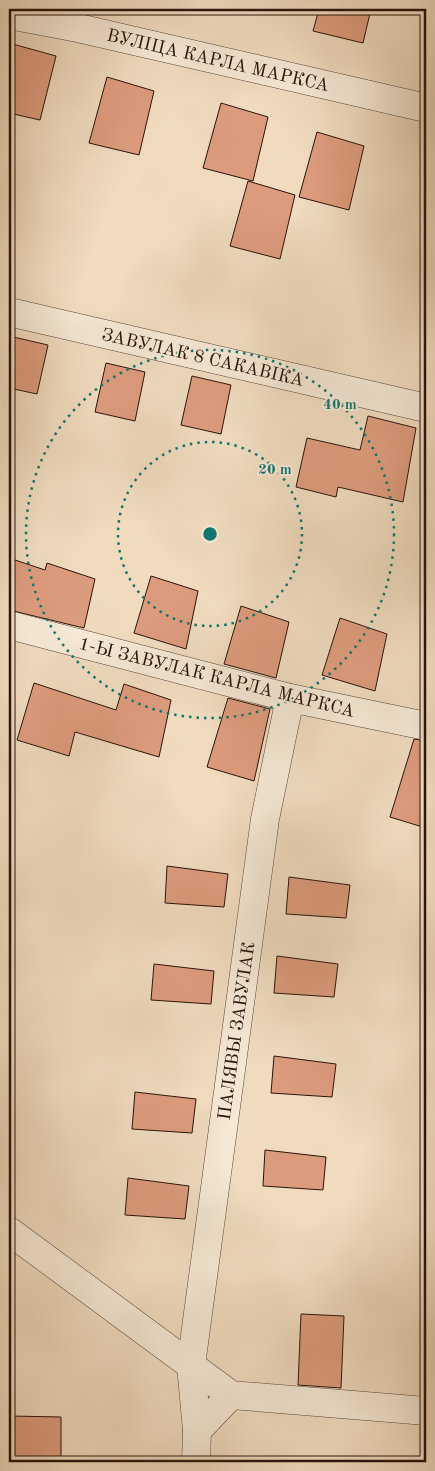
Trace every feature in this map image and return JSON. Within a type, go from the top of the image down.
[{"type":"street","name":"ВУЛІЦА КАРЛА МАРКСА","points":[[9,14],[78,28],[426,108]]},
{"type":"street","name":"ЗАВУЛАК 8 САКАВІКА","points":[[9,312],[426,408]]},
{"type":"street","name":"1-Ы ЗАВУЛАК КАРЛА МАРКСА","points":[[9,625],[290,698],[426,726]]},
{"type":"street","name":"ПАЛЯВЫ ЗАВУЛАК","points":[[196,1462],[197,1431],[191,1365],[265,819],[290,698]]},
{"type":"street","points":[[9,1231],[231,1395],[426,1410]]},
{"type":"street","points":[[197,1431],[231,1395]]},
{"type":"building","points":[[319,9],[371,9],[363,43],[313,31]]},
{"type":"building","points":[[9,43],[56,56],[40,120],[9,113]]},
{"type":"building","points":[[107,77],[154,91],[139,155],[89,143]]},
{"type":"building","points":[[221,103],[268,117],[253,181],[203,168]]},
{"type":"building","points":[[317,132],[364,146],[349,210],[299,197]]},
{"type":"building","points":[[248,181],[295,195],[280,259],[230,246]]},
{"type":"building","points":[[9,336],[48,345],[37,394],[9,388]]},
{"type":"building","points":[[106,363],[145,372],[135,421],[95,412]]},
{"type":"building","points":[[192,376],[231,385],[221,434],[181,425]]},
{"type":"building","points":[[368,416],[416,428],[403,502],[338,487],[336,497],[296,487],[307,438],[360,450]]},
{"type":"building","points":[[9,558],[45,570],[47,563],[95,579],[84,628],[9,610]]},
{"type":"building","points":[[151,576],[198,591],[186,649],[134,633]]},
{"type":"building","points":[[241,606],[289,622],[276,678],[224,664]]},
{"type":"building","points":[[340,618],[387,634],[375,691],[322,675]]},
{"type":"building","points":[[34,683],[116,710],[124,684],[171,700],[159,757],[75,732],[69,756],[17,740]]},
{"type":"building","points":[[228,698],[270,709],[254,781],[207,767]]},
{"type":"building","points":[[414,739],[426,741],[426,828],[390,817]]},
{"type":"building","points":[[167,866],[228,874],[224,907],[165,903]]},
{"type":"building","points":[[289,877],[350,885],[346,918],[286,914]]},
{"type":"building","points":[[277,956],[338,964],[334,997],[274,993]]},
{"type":"building","points":[[154,964],[214,971],[211,1004],[151,1000]]},
{"type":"building","points":[[274,1056],[336,1064],[332,1097],[271,1093]]},
{"type":"building","points":[[135,1092],[196,1099],[192,1133],[132,1129]]},
{"type":"building","points":[[265,1150],[326,1157],[323,1190],[263,1186]]},
{"type":"building","points":[[128,1178],[189,1186],[185,1219],[125,1215]]},
{"type":"building","points":[[301,1314],[344,1316],[341,1388],[298,1385]]},
{"type":"building","points":[[10,1416],[61,1417],[61,1462],[10,1462]]}]
